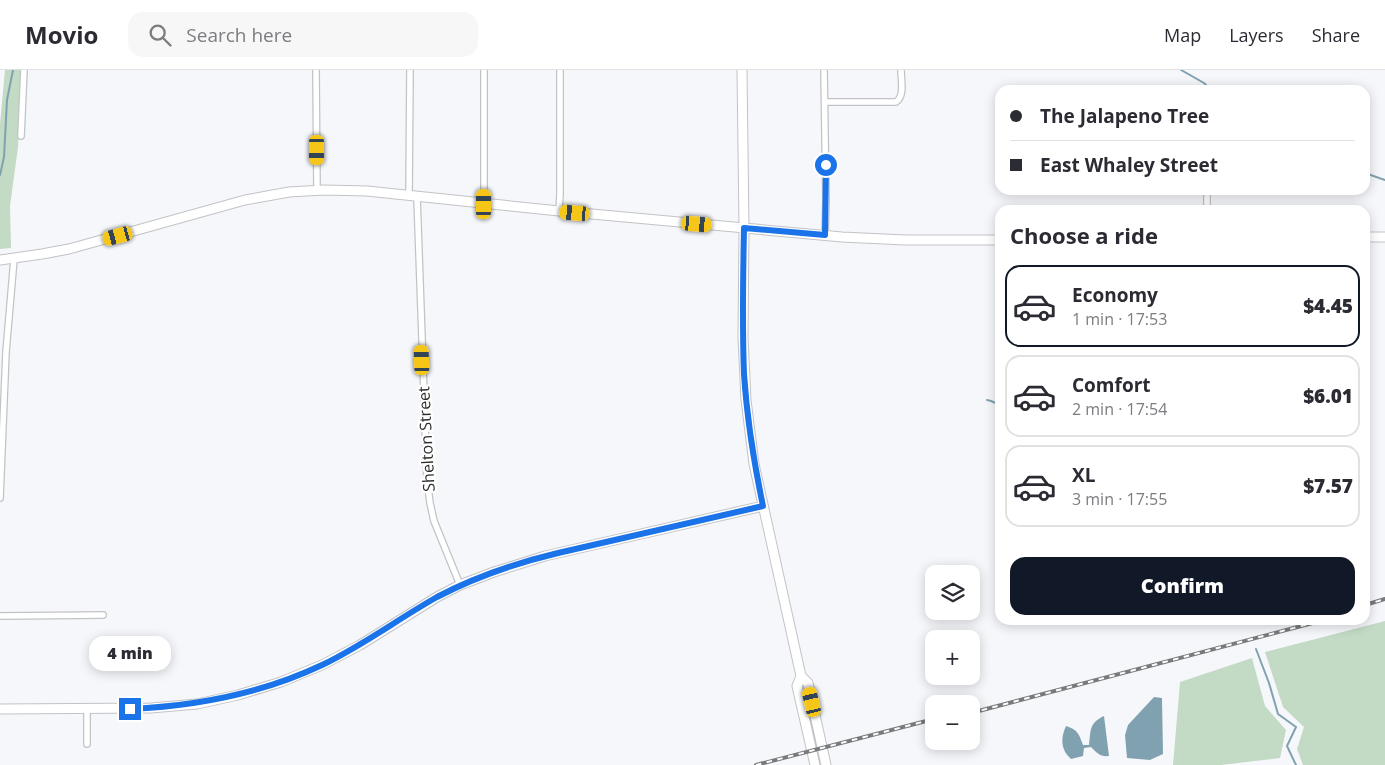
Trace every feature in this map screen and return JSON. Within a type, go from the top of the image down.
[{"type":"main road","points":[[742,70],[743,337],[744,375],[751,444],[801,676],[808,683],[826,765]]},
{"type":"main road","points":[[0,260],[78,246],[246,200],[280,193],[317,190],[351,190],[825,235],[906,240],[995,240]]},
{"type":"main road","points":[[1370,237],[1385,236]]},
{"type":"main road","points":[[0,710],[151,708],[187,705],[274,685],[341,656],[460,585],[545,556],[763,506]]},
{"type":"main road","points":[[801,676],[797,686],[815,765]]},
{"type":"street","points":[[21,136],[24,70]]},
{"type":"street","points":[[316,70],[317,190]]},
{"type":"street","name":"Shelton Street","points":[[410,70],[413,196],[426,479],[434,521],[460,585]]},
{"type":"street","points":[[484,70],[484,204]]},
{"type":"street","points":[[559,211],[560,70]]},
{"type":"street","points":[[824,70],[825,235]]},
{"type":"street","points":[[825,102],[896,102],[900,99],[901,95],[901,70]]},
{"type":"street","points":[[0,498],[6,360],[14,258]]},
{"type":"street","points":[[0,616],[103,615]]},
{"type":"street","points":[[87,709],[87,744]]},
{"type":"green space","points":[[5,70],[22,70],[18,147],[10,206],[11,248],[0,249],[0,124]]},
{"type":"green space","points":[[1385,621],[1385,765],[1303,765],[1297,749],[1304,727],[1283,707],[1265,652]]},
{"type":"green space","points":[[1252,658],[1265,706],[1286,730],[1280,758],[1221,765],[1173,765],[1180,682]]},
{"type":"water","points":[[1154,697],[1162,698],[1163,754],[1150,760],[1127,758],[1125,735],[1128,725]]},
{"type":"water","points":[[1104,716],[1109,756],[1097,753],[1091,747],[1084,748],[1083,756],[1071,759],[1065,752],[1062,744],[1066,726],[1078,733],[1083,745],[1089,745],[1093,724]]},
{"type":"waterway","points":[[0,175],[4,157],[7,100],[13,70]]},
{"type":"waterway","points":[[1181,70],[1206,85]]},
{"type":"waterway","points":[[1370,175],[1385,180]]},
{"type":"waterway","points":[[987,400],[995,403]]},
{"type":"waterway","points":[[1256,649],[1278,714],[1296,727],[1287,746],[1296,765]]},
{"type":"railway","points":[[1370,604],[1385,599]]},
{"type":"railway","points":[[980,711],[1305,625]]},
{"type":"railway","points":[[756,765],[925,721]]},
{"type":"route","points":[[130,709],[197,704],[266,687],[296,677],[341,656],[437,597],[460,585],[494,572],[528,560],[763,506],[751,444],[744,375],[744,228],[825,235],[826,165]]}]
